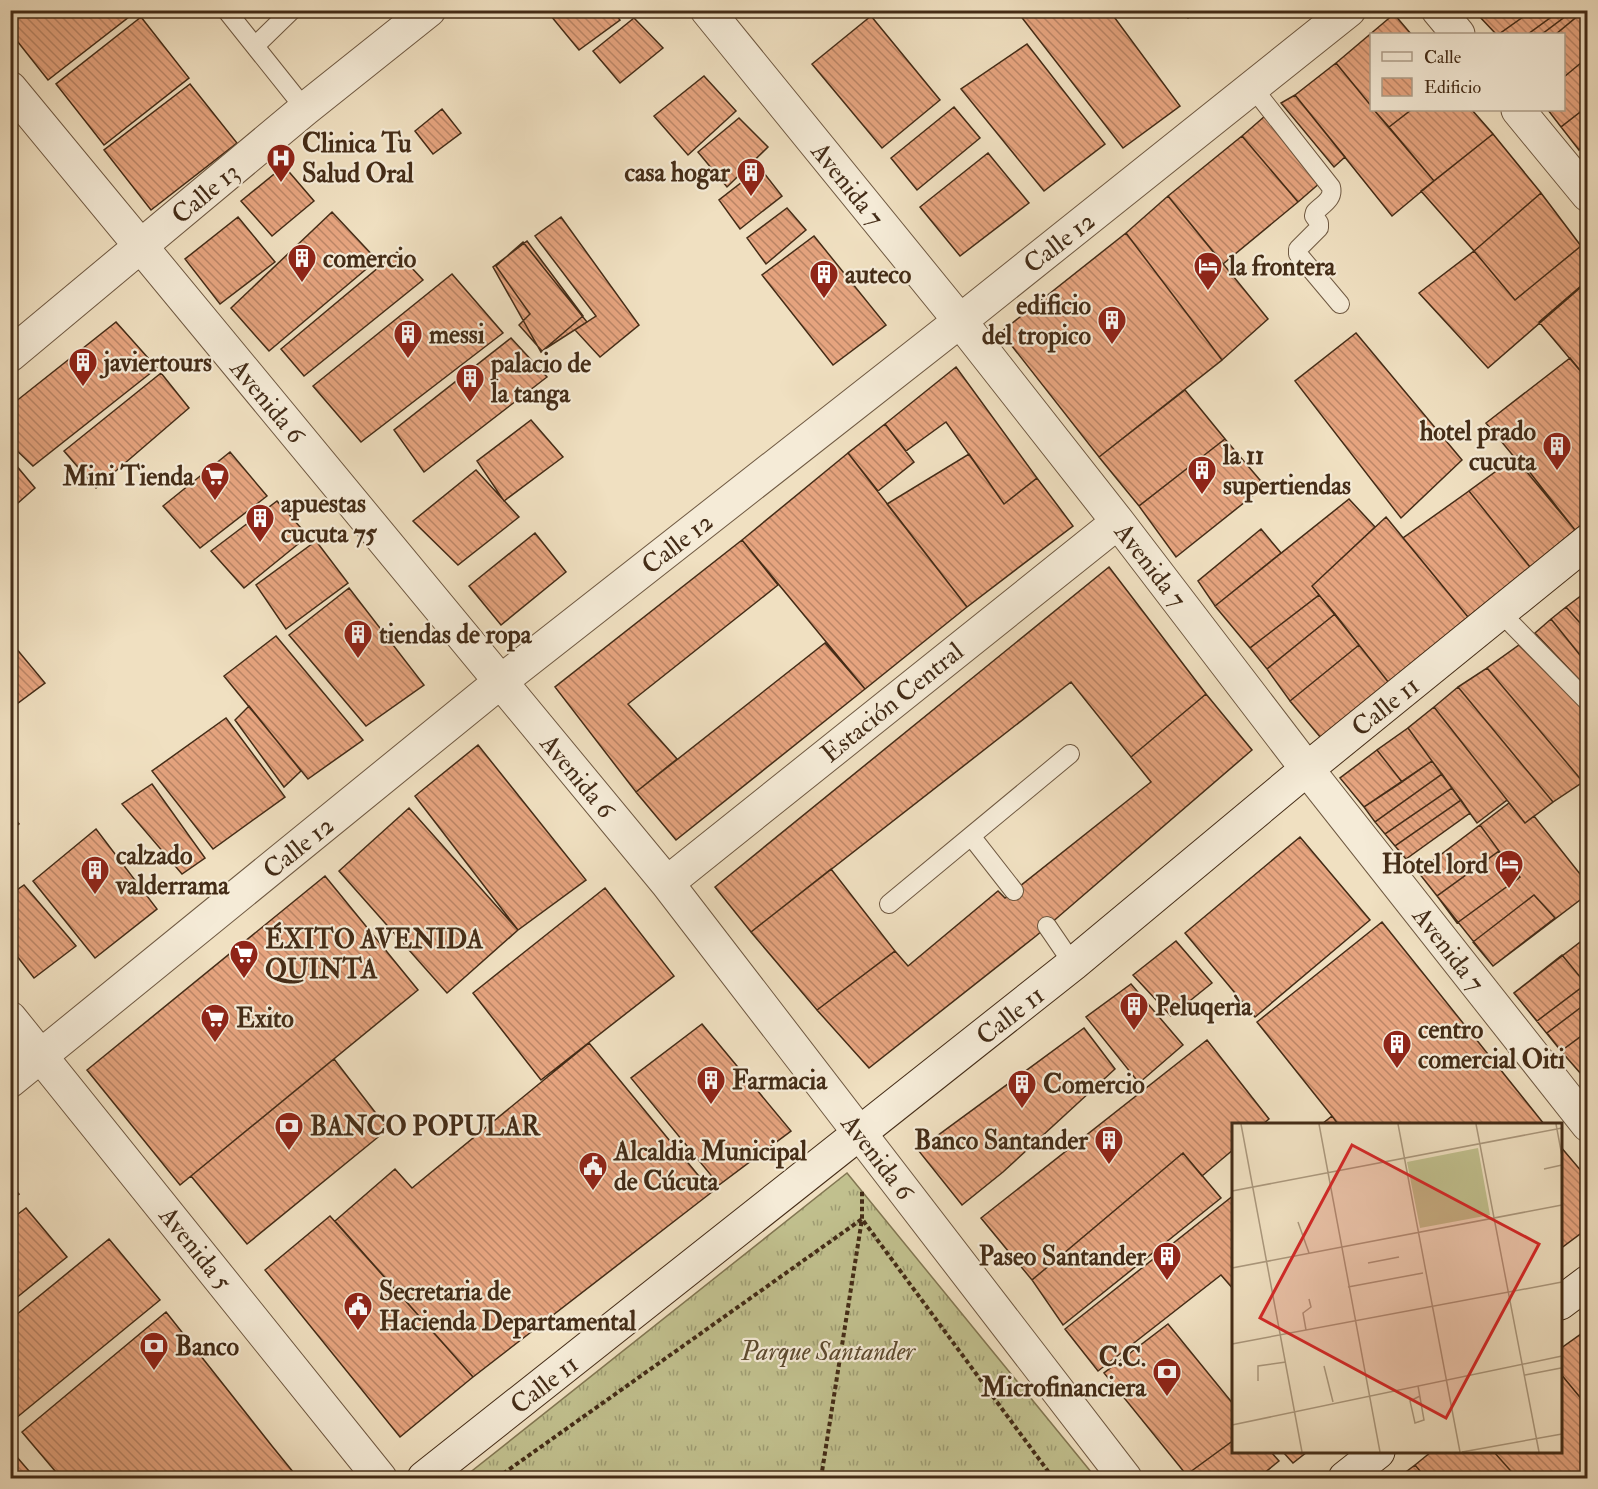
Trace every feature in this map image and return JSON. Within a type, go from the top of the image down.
[{"type":"street","name":"Calle 13","points":[[10,355],[305,109],[429,10]]},
{"type":"street","name":"Avenida 7","points":[[707,10],[960,321],[1118,522],[1307,769],[1587,1125]]},
{"type":"street","name":"Calle 12","points":[[10,1081],[500,682],[960,321],[1349,10]]},
{"type":"street","points":[[1438,10],[1457,33]]},
{"type":"street","name":"Avenida 6","points":[[10,88],[667,883],[1125,1479]]},
{"type":"street","points":[[1519,111],[1587,195]]},
{"type":"street","name":"Estación Central","points":[[667,883],[1118,522]]},
{"type":"street","name":"Calle 11","points":[[424,1479],[1073,964],[1307,769],[1587,541]]},
{"type":"street","name":"Avenida 5","points":[[10,1018],[380,1479]]},
{"type":"street","points":[[1562,1302],[1587,1281]]},
{"type":"street","points":[[1345,1479],[1377,1453]]},
{"type":"lane","points":[[226,10],[305,109]]},
{"type":"lane","points":[[255,46],[292,10]]},
{"type":"lane","points":[[1253,88],[1331,187],[1333,193],[1331,198],[1314,212],[1320,225],[1319,228],[1298,249],[1298,254],[1340,304]]},
{"type":"lane","points":[[1500,612],[1587,702]]},
{"type":"lane","points":[[889,904],[1070,754]]},
{"type":"lane","points":[[971,836],[1014,891]]},
{"type":"lane","points":[[1047,926],[1073,964]]},
{"type":"path","points":[[821,1479],[862,1219],[862,1187]]},
{"type":"path","points":[[496,1479],[862,1219]]},
{"type":"path","points":[[862,1219],[1053,1479]]},
{"type":"green space","name":"Parque Santander","points":[[847,1173],[1096,1478],[463,1478]]},
{"type":"building","points":[[24,10],[132,10],[134,13],[48,80],[10,32],[10,21]]},
{"type":"building","points":[[546,10],[612,10],[620,20],[579,50]]},
{"type":"building","points":[[1016,10],[1109,10],[1180,106],[1123,148]]},
{"type":"building","points":[[1183,10],[1199,10],[1188,18]]},
{"type":"building","points":[[1486,10],[1533,10],[1500,33],[1495,33],[1479,16]]},
{"type":"building","points":[[1533,10],[1561,10],[1529,33],[1500,33]]},
{"type":"building","points":[[1561,10],[1574,10],[1543,33],[1529,33]]},
{"type":"building","points":[[1574,10],[1585,10],[1557,33],[1543,33]]},
{"type":"building","points":[[1585,10],[1588,12],[1588,57],[1565,76],[1565,33],[1557,33]]},
{"type":"building","points":[[1394,14],[1410,33],[1372,33]]},
{"type":"building","points":[[871,16],[940,100],[882,148],[812,64]]},
{"type":"building","points":[[141,17],[189,78],[104,145],[56,84]]},
{"type":"building","points":[[634,18],[663,48],[620,83],[593,51]]},
{"type":"building","points":[[1370,34],[1370,105],[1336,63]]},
{"type":"building","points":[[1027,44],[1105,144],[1044,191],[961,89]]},
{"type":"building","points":[[1588,57],[1588,106],[1561,127],[1549,111],[1565,111],[1565,76]]},
{"type":"building","points":[[1336,63],[1370,105],[1370,111],[1375,111],[1434,181],[1392,216],[1295,95]]},
{"type":"building","points":[[704,76],[736,111],[688,155],[654,116]]},
{"type":"building","points":[[190,84],[237,143],[151,210],[104,150]]},
{"type":"building","points":[[1295,95],[1345,157],[1334,167],[1281,103]]},
{"type":"building","points":[[1588,106],[1588,141],[1579,150],[1561,127]]},
{"type":"building","points":[[954,107],[980,138],[917,190],[891,158]]},
{"type":"building","points":[[442,109],[461,133],[433,154],[415,131]]},
{"type":"building","points":[[1375,111],[1410,111],[1389,127]]},
{"type":"building","points":[[1410,111],[1473,111],[1493,134],[1434,181],[1389,127]]},
{"type":"building","points":[[1265,116],[1321,182],[1298,202],[1242,136]]},
{"type":"building","points":[[739,118],[768,147],[727,187],[698,152]]},
{"type":"building","points":[[1493,134],[1541,193],[1474,251],[1421,191]]},
{"type":"building","points":[[1242,136],[1298,202],[1223,264],[1168,196]]},
{"type":"building","points":[[988,153],[1029,203],[960,256],[920,207]]},
{"type":"building","name":"Clinica Tu Salud Oral","points":[[284,166],[314,201],[272,236],[241,201]]},
{"type":"building","name":"casa hogar","points":[[760,168],[782,196],[740,229],[719,200]]},
{"type":"building","points":[[1541,193],[1581,246],[1515,300],[1474,251]]},
{"type":"building","name":"la frontera","points":[[1168,196],[1268,319],[1222,360],[1126,233]]},
{"type":"building","points":[[787,208],[806,230],[766,264],[747,238]]},
{"type":"building","name":"comercio","points":[[332,212],[377,260],[269,351],[231,308]]},
{"type":"building","points":[[238,217],[275,262],[220,304],[185,259]]},
{"type":"building","points":[[561,217],[639,325],[600,357],[575,330],[596,316],[535,236]]},
{"type":"building","name":"edificio del tropico","points":[[1126,233],[1222,360],[1099,457],[1001,332]]},
{"type":"building","name":"auteco","points":[[814,236],[886,325],[833,365],[762,275]]},
{"type":"building","points":[[527,241],[583,316],[541,352],[493,267]]},
{"type":"building","points":[[523,242],[587,322],[542,351],[519,325],[530,314],[496,266]]},
{"type":"building","points":[[1581,246],[1588,253],[1588,281],[1488,368],[1419,293],[1474,251],[1515,300]]},
{"type":"building","points":[[397,252],[423,280],[304,376],[281,349]]},
{"type":"building","name":"messi","points":[[452,274],[503,333],[361,442],[313,386]]},
{"type":"building","points":[[1588,280],[1588,368],[1582,373],[1539,322]]},
{"type":"building","name":"javiertours","points":[[116,322],[157,368],[33,466],[10,444],[10,406]]},
{"type":"building","points":[[1356,333],[1462,460],[1401,518],[1295,381]]},
{"type":"building","name":"palacio de la tanga","points":[[511,338],[547,377],[424,472],[394,430]]},
{"type":"building","name":"hotel prado cucuta","points":[[1570,358],[1588,380],[1588,520],[1575,530],[1486,423]]},
{"type":"building","points":[[956,367],[1037,478],[1004,504],[946,422],[906,451],[885,424]]},
{"type":"building","points":[[161,373],[189,408],[96,488],[64,451]]},
{"type":"building","points":[[1185,390],[1225,439],[1139,506],[1099,457]]},
{"type":"building","points":[[531,420],[563,457],[504,501],[477,461]]},
{"type":"building","points":[[885,424],[914,462],[878,491],[848,453]]},
{"type":"building","name":"la 11 supertiendas","points":[[1225,439],[1265,486],[1176,557],[1139,506]]},
{"type":"building","name":"Mini Tienda","points":[[230,452],[267,496],[200,548],[163,506]]},
{"type":"building","points":[[848,453],[967,607],[865,689],[742,540]]},
{"type":"building","points":[[969,454],[1004,504],[1037,478],[1073,526],[967,607],[887,504]]},
{"type":"building","points":[[1517,456],[1575,530],[1530,567],[1469,491]]},
{"type":"building","points":[[10,458],[35,488],[10,510]]},
{"type":"building","name":"palacio de la tanga","points":[[476,470],[519,517],[458,565],[413,521]]},
{"type":"building","name":"la 11 supertiendas","points":[[1469,491],[1530,567],[1468,617],[1403,538]]},
{"type":"building","points":[[1349,499],[1375,527],[1312,586],[1319,595],[1250,648],[1215,606]]},
{"type":"building","name":"apuestas cucuta 75","points":[[277,501],[308,536],[244,588],[211,551]]},
{"type":"building","points":[[1386,517],[1468,617],[1389,683],[1312,586]]},
{"type":"building","points":[[1261,529],[1281,553],[1215,606],[1198,581]]},
{"type":"building","points":[[535,533],[566,572],[501,625],[469,586]]},
{"type":"building","points":[[742,540],[778,585],[628,704],[677,759],[636,792],[555,687]]},
{"type":"building","points":[[316,541],[348,583],[286,629],[256,585]]},
{"type":"building","points":[[1109,567],[1206,694],[1131,757],[1071,682],[751,932],[715,887]]},
{"type":"building","name":"tiendas de ropa","points":[[349,588],[424,685],[366,726],[289,635]]},
{"type":"building","points":[[1319,595],[1335,614],[1267,669],[1250,648]]},
{"type":"building","points":[[1582,595],[1588,602],[1588,632],[1566,607]]},
{"type":"building","points":[[1566,607],[1588,632],[1588,665],[1551,619]]},
{"type":"building","points":[[1335,614],[1359,645],[1290,701],[1267,669]]},
{"type":"building","points":[[1551,619],[1588,665],[1588,689],[1535,633]]},
{"type":"building","points":[[276,636],[363,740],[308,779],[224,676]]},
{"type":"building","points":[[10,641],[45,683],[10,709]]},
{"type":"building","points":[[825,643],[865,689],[676,840],[636,792]]},
{"type":"building","points":[[1359,645],[1389,683],[1321,738],[1290,701]]},
{"type":"building","points":[[1519,645],[1588,714],[1588,779],[1583,782],[1487,668]]},
{"type":"building","points":[[1487,668],[1583,782],[1553,802],[1458,687]]},
{"type":"building","points":[[1458,687],[1553,802],[1525,823],[1434,707]]},
{"type":"building","points":[[1206,694],[1252,750],[1036,936],[869,1068],[817,1010],[895,951],[908,966],[998,891],[1005,898],[1151,782],[1131,757]]},
{"type":"building","points":[[249,706],[301,771],[284,787],[235,720]]},
{"type":"building","points":[[1434,707],[1507,800],[1477,823],[1408,728]]},
{"type":"building","points":[[226,718],[285,797],[213,849],[152,771]]},
{"type":"building","points":[[1408,728],[1432,761],[1402,782],[1377,750]]},
{"type":"building","points":[[478,745],[586,880],[518,930],[415,796]]},
{"type":"building","points":[[1377,750],[1402,782],[1364,807],[1340,778]]},
{"type":"building","points":[[1432,761],[1442,774],[1375,822],[1364,807]]},
{"type":"building","points":[[1442,774],[1452,788],[1385,834],[1375,822]]},
{"type":"building","points":[[152,784],[205,858],[182,874],[122,804]]},
{"type":"building","points":[[1452,788],[1461,800],[1395,846],[1385,834]]},
{"type":"building","points":[[1461,800],[1470,813],[1406,859],[1395,846]]},
{"type":"building","name":"Hotel lord","points":[[1509,803],[1525,823],[1534,816],[1588,884],[1588,894],[1493,966],[1418,872]]},
{"type":"building","points":[[409,808],[518,930],[447,993],[339,871]]},
{"type":"building","points":[[10,813],[19,824],[10,831]]},
{"type":"building","points":[[1480,825],[1499,851],[1437,896],[1418,872]]},
{"type":"building","name":"calzado valderrama","points":[[96,829],[157,909],[95,958],[33,881]]},
{"type":"building","points":[[1300,837],[1370,920],[1255,1017],[1185,933]]},
{"type":"building","points":[[1499,851],[1520,877],[1457,923],[1437,896]]},
{"type":"building","points":[[831,869],[895,951],[817,1010],[751,932]]},
{"type":"building","points":[[325,876],[418,990],[180,1185],[87,1070]]},
{"type":"building","points":[[24,885],[76,946],[34,978],[10,947],[10,895]]},
{"type":"building","points":[[605,888],[674,976],[541,1080],[473,993]]},
{"type":"building","points":[[1534,895],[1555,918],[1493,966],[1473,942]]},
{"type":"building","name":"centro comercial Oiti","points":[[1382,922],[1543,1123],[1337,1123],[1257,1022]]},
{"type":"building","points":[[1588,936],[1588,1031],[1561,1051],[1514,993]]},
{"type":"building","points":[[1176,941],[1212,983],[1171,1016],[1133,975]]},
{"type":"building","points":[[1562,955],[1586,984],[1537,1021],[1514,993]]},
{"type":"building","name":"Peluqerìa","points":[[1131,984],[1183,1045],[1139,1083],[1086,1017]]},
{"type":"building","points":[[1588,1002],[1588,1031],[1561,1051],[1547,1033]]},
{"type":"building","name":"Farmacia","points":[[702,1024],[791,1131],[719,1185],[631,1078]]},
{"type":"building","name":"Comercio","points":[[1084,1028],[1115,1069],[1003,1172],[962,1205],[918,1150]]},
{"type":"building","points":[[1588,1031],[1588,1082],[1561,1051]]},
{"type":"building","name":"Banco Santander","points":[[1207,1040],[1269,1119],[1264,1123],[1232,1123],[1232,1151],[1202,1176],[1183,1153],[1032,1280],[981,1218]]},
{"type":"building","points":[[589,1043],[712,1192],[473,1377],[335,1221],[395,1169],[412,1188]]},
{"type":"building","name":"BANCO POPULAR","points":[[334,1059],[388,1129],[247,1244],[191,1176]]},
{"type":"building","points":[[1332,1116],[1337,1123],[1323,1123]]},
{"type":"building","name":"centro comercial Oiti","points":[[1562,1148],[1588,1179],[1588,1228],[1562,1248]]},
{"type":"building","points":[[1183,1153],[1221,1198],[1063,1325],[1032,1280]]},
{"type":"building","points":[[10,1184],[19,1194],[10,1200]]},
{"type":"building","name":"Paseo Santander","points":[[1232,1197],[1232,1288],[1221,1275],[1098,1371],[1065,1329]]},
{"type":"building","points":[[26,1208],[67,1257],[10,1303],[10,1220]]},
{"type":"building","points":[[330,1216],[473,1377],[400,1437],[265,1270]]},
{"type":"building","points":[[109,1239],[160,1300],[10,1423],[10,1320]]},
{"type":"building","name":"Banco","points":[[166,1312],[298,1478],[61,1478],[22,1432]]},
{"type":"building","points":[[1168,1324],[1232,1403],[1232,1453],[1272,1453],[1279,1461],[1258,1478],[1189,1478],[1104,1373]]},
{"type":"building","points":[[1588,1329],[1588,1407],[1562,1375],[1562,1348]]},
{"type":"building","points":[[1562,1375],[1588,1407],[1588,1478],[1517,1478],[1495,1453],[1562,1453]]},
{"type":"building","points":[[1232,1441],[1232,1453],[1272,1453],[1279,1461],[1258,1478],[1189,1478],[1186,1475]]},
{"type":"building","points":[[10,1449],[35,1478],[10,1478]]},
{"type":"building","points":[[1284,1453],[1306,1453],[1293,1463]]},
{"type":"building","points":[[1430,1453],[1495,1453],[1517,1478],[1426,1478],[1415,1465]]},
{"type":"building","points":[[1415,1465],[1426,1478],[1398,1478]]},
{"type":"place","name":"Clinica Tu Salud Oral","points":[[281,184]]},
{"type":"place","name":"casa hogar","points":[[751,198]]},
{"type":"place","name":"comercio","points":[[302,284]]},
{"type":"place","name":"la frontera","points":[[1208,292]]},
{"type":"place","name":"auteco","points":[[824,300]]},
{"type":"place","name":"edificio del tropico","points":[[1112,346]]},
{"type":"place","name":"messi","points":[[408,360]]},
{"type":"place","name":"javiertours","points":[[83,388]]},
{"type":"place","name":"palacio de la tanga","points":[[470,404]]},
{"type":"place","name":"hotel prado cucuta","points":[[1557,472]]},
{"type":"place","name":"la 11 supertiendas","points":[[1202,496]]},
{"type":"place","name":"Mini Tienda","points":[[215,502]]},
{"type":"place","name":"apuestas cucuta 75","points":[[260,544]]},
{"type":"place","name":"tiendas de ropa","points":[[358,660]]},
{"type":"place","name":"Hotel lord","points":[[1509,890]]},
{"type":"place","name":"calzado valderrama","points":[[95,896]]},
{"type":"place","name":"ÉXITO AVENIDA QUINTA","points":[[244,980]]},
{"type":"place","name":"Peluqerìa","points":[[1134,1032]]},
{"type":"place","name":"Exito","points":[[215,1044]]},
{"type":"place","name":"centro comercial Oiti","points":[[1397,1070]]},
{"type":"place","name":"Farmacia","points":[[711,1106]]},
{"type":"place","name":"Comercio","points":[[1022,1110]]},
{"type":"place","name":"BANCO POPULAR","points":[[289,1152]]},
{"type":"place","name":"Banco Santander","points":[[1109,1166]]},
{"type":"place","name":"Alcaldia Municipal de Cúcuta","points":[[593,1192]]},
{"type":"place","name":"Paseo Santander","points":[[1167,1282]]},
{"type":"place","name":"Secretaria de Hacienda Departamental","points":[[358,1332]]},
{"type":"place","name":"Banco","points":[[154,1372]]},
{"type":"place","name":"C.C. Microfinanciera","points":[[1167,1398]]}]
